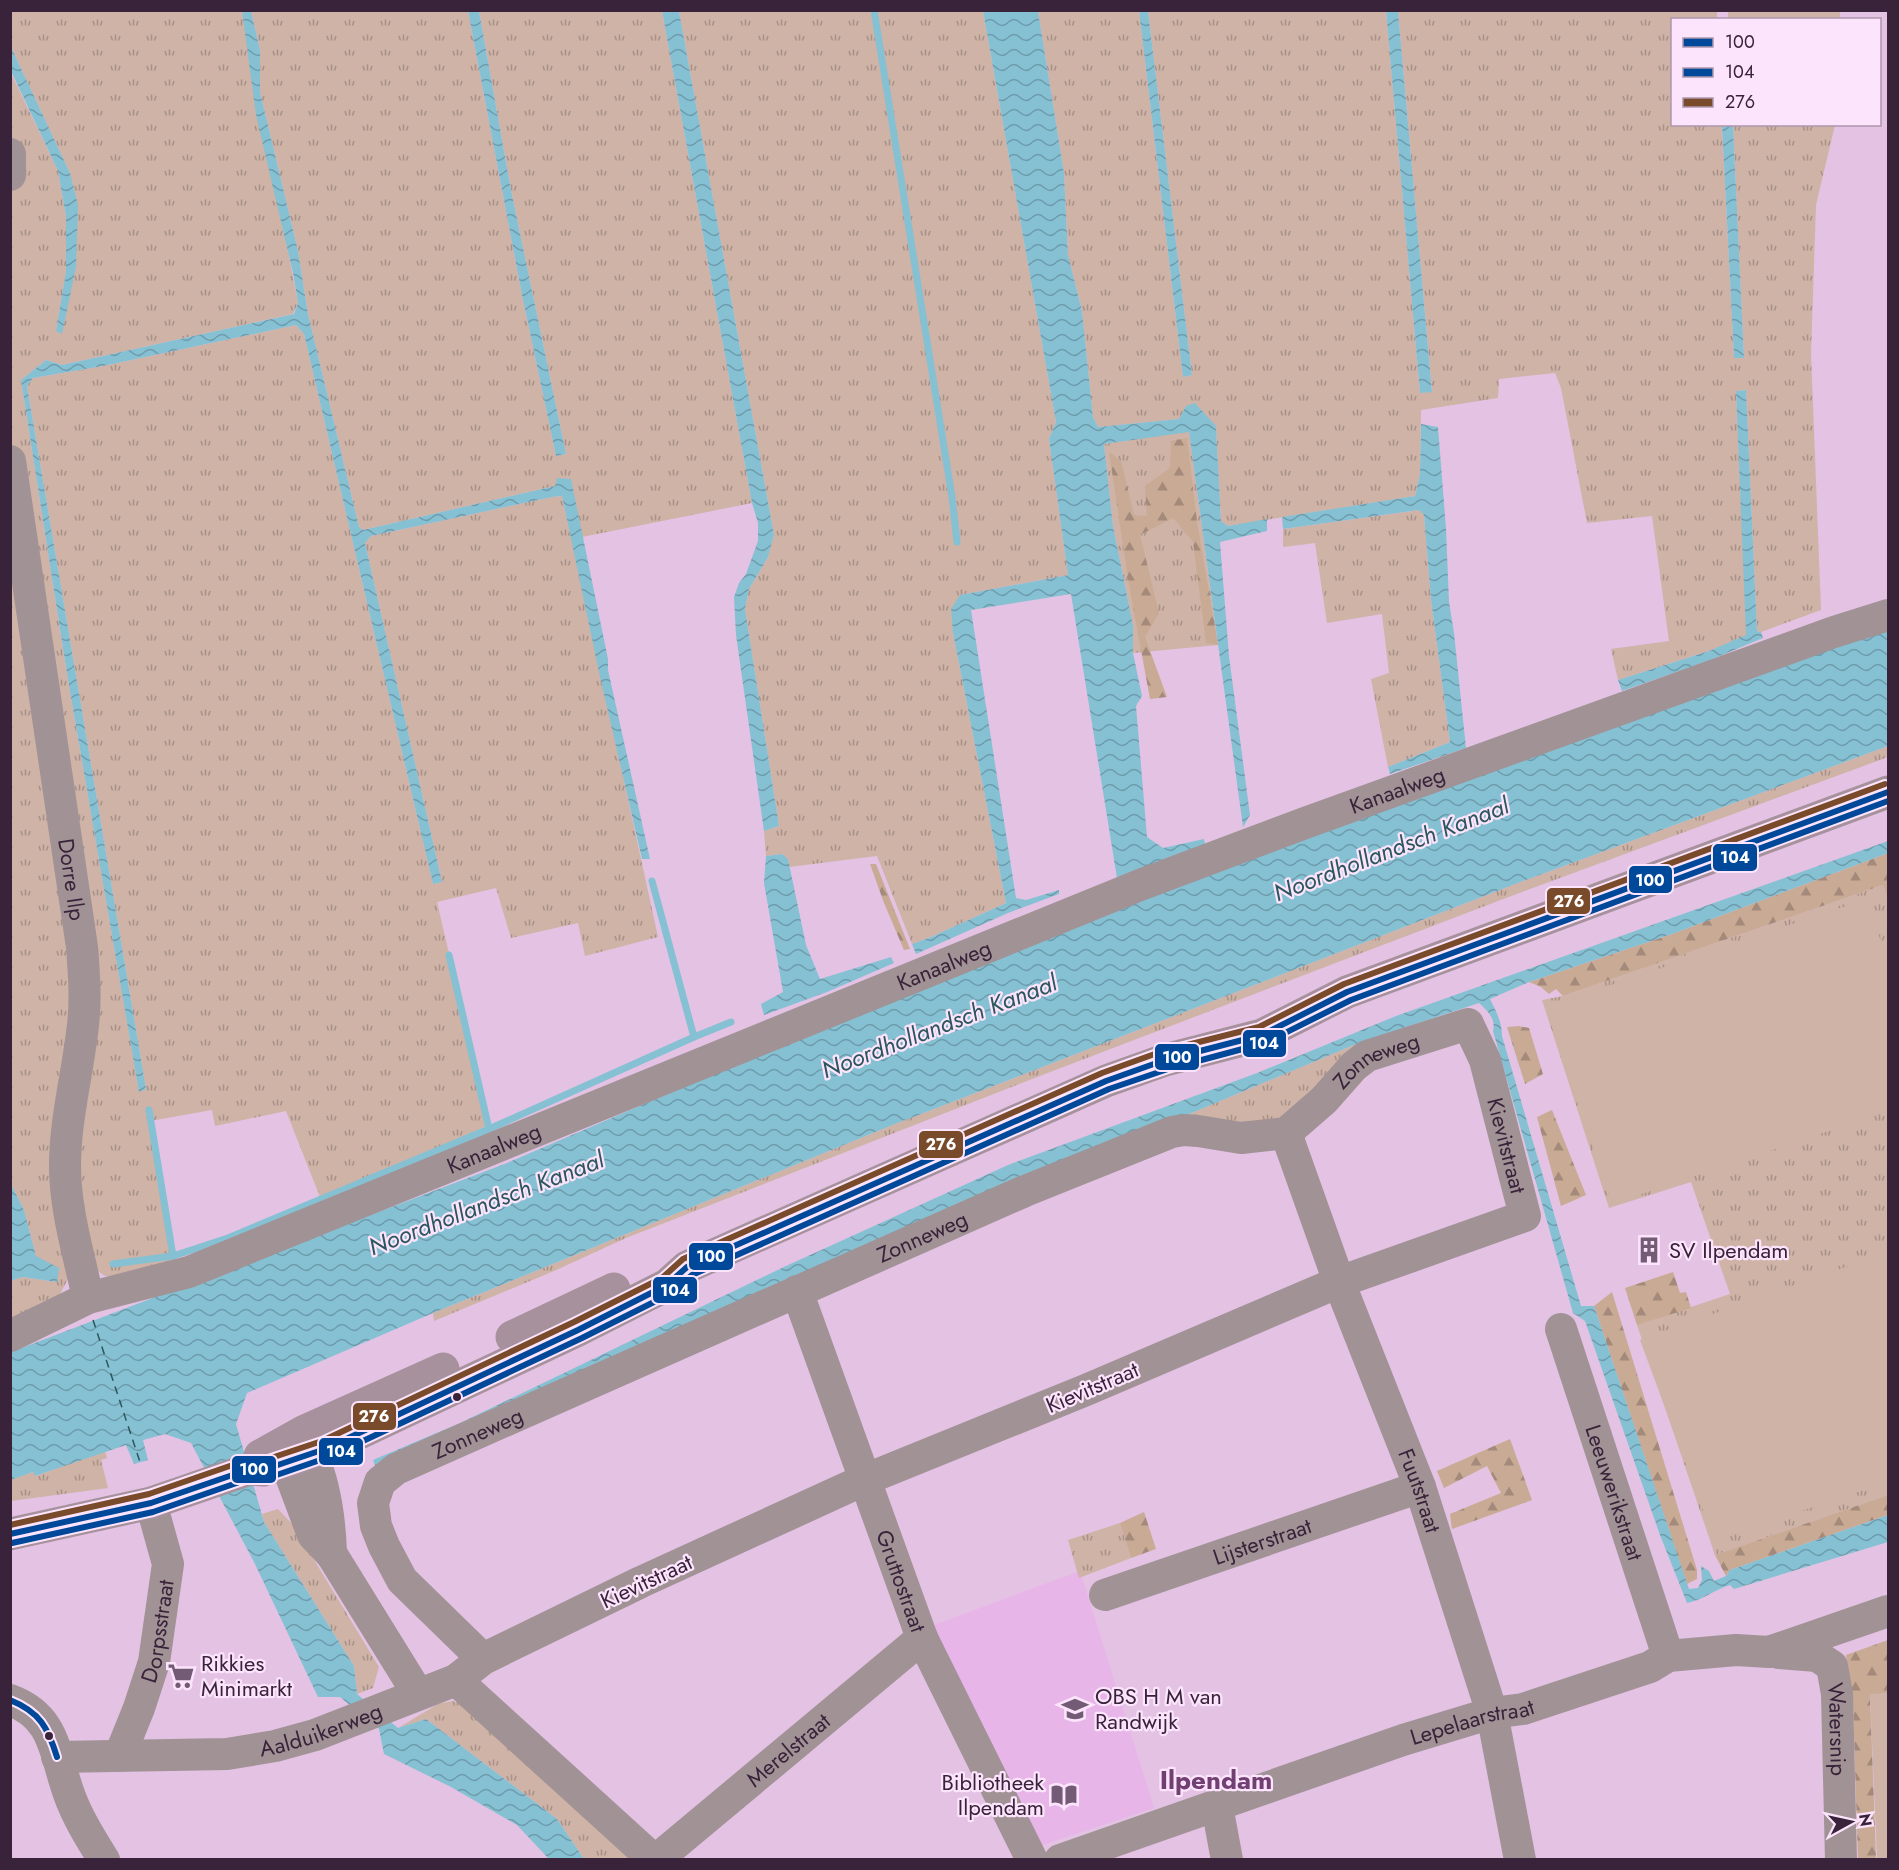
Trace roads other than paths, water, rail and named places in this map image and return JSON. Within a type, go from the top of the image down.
[{"type":"main road","points":[[10,1534],[151,1503],[250,1469],[254,1459],[291,1456],[305,1431],[474,1356],[569,1309],[660,1269],[687,1267],[1115,1078],[1165,1060],[1262,1035],[1347,992],[1888,792]]},
{"type":"street","points":[[10,154],[10,175]]},
{"type":"street","name":"Dorre Ilp","points":[[10,461],[82,947],[83,1024],[69,1118],[65,1169],[88,1298]]},
{"type":"street","name":"Kanaalweg","points":[[10,1336],[88,1298],[189,1272],[1128,890],[1305,823],[1848,626],[1888,615]]},
{"type":"street","name":"Zonneweg","points":[[483,1659],[402,1580],[389,1558],[376,1526],[373,1503],[380,1482],[407,1463],[1025,1191],[1172,1132],[1191,1131],[1241,1138],[1286,1133],[1324,1100],[1354,1066],[1367,1056],[1468,1024]]},
{"type":"street","name":"Kievitstraat","points":[[483,1659],[641,1582],[864,1480],[1086,1390],[1339,1282],[1525,1216],[1485,1060],[1468,1024]]},
{"type":"street","name":"Fuutstraat","points":[[1286,1133],[1339,1282],[1420,1487],[1492,1713],[1520,1860]]},
{"type":"street","name":"Gruttostraat","points":[[797,1291],[922,1638],[1032,1860]]},
{"type":"street","name":"Leeuwerikstraat","points":[[1561,1329],[1668,1656]]},
{"type":"street","points":[[291,1456],[313,1535],[332,1555],[405,1700],[456,1680],[483,1659]]},
{"type":"street","name":"Lijsterstraat","points":[[1105,1595],[1420,1487]]},
{"type":"street","name":"Dorpsstraat","points":[[120,1755],[153,1662],[168,1564],[151,1503]]},
{"type":"street","name":"Lepelaarstraat","points":[[1060,1860],[1403,1740],[1492,1713],[1523,1709],[1650,1666],[1668,1656],[1736,1650],[1769,1652],[1888,1611]]},
{"type":"street","name":"Merelstraat","points":[[456,1680],[655,1860],[922,1638]]},
{"type":"street","name":"Watersnip","points":[[1769,1652],[1817,1656],[1832,1666],[1838,1694],[1842,1860]]},
{"type":"street","points":[[10,1700],[23,1704],[38,1715],[45,1724],[75,1808],[104,1860]]},
{"type":"street","name":"Aalduikerweg","points":[[57,1756],[187,1755],[238,1752],[275,1746],[315,1735],[405,1700]]},
{"type":"street","points":[[1217,1806],[1227,1860]]},
{"type":"water","points":[[242,11],[251,11],[260,50],[260,92],[298,251],[308,314],[359,527],[363,530],[555,486],[557,478],[571,479],[608,659],[608,670],[650,859],[642,859],[600,677],[562,496],[371,536],[365,543],[442,882],[433,884],[304,334],[296,325],[103,366],[33,378],[27,386],[146,1089],[139,1092],[68,680],[21,380],[46,360],[62,365],[294,314],[298,303],[293,273],[256,115]]},
{"type":"water","points":[[468,11],[479,11],[511,190],[566,454],[556,456],[522,295]]},
{"type":"water","points":[[662,11],[679,11],[774,535],[768,557],[749,589],[745,609],[779,826],[764,831],[736,635],[734,597],[739,583],[746,574],[758,541],[758,523],[752,503]]},
{"type":"water","name":"Noordhollandsch Kanaal","points":[[983,11],[1038,11],[1064,173],[1068,255],[1082,311],[1093,417],[1098,427],[1179,419],[1186,406],[1195,403],[1216,426],[1221,521],[1228,526],[1267,519],[1267,531],[1220,542],[1229,656],[1250,815],[1243,827],[1189,432],[1104,444],[1113,526],[1133,625],[1133,653],[1142,696],[1136,706],[1147,837],[1163,848],[1204,839],[1206,848],[1888,628],[1888,746],[1523,881],[890,1126],[433,1313],[247,1393],[236,1424],[264,1522],[354,1666],[357,1694],[398,1728],[426,1719],[557,1819],[584,1859],[549,1859],[517,1825],[451,1787],[384,1754],[379,1729],[340,1697],[318,1697],[254,1562],[191,1443],[165,1434],[143,1440],[148,1460],[134,1464],[126,1445],[35,1476],[33,1472],[11,1480],[11,1352],[507,1163],[993,954],[1117,878],[1071,594],[971,610],[1016,898],[1026,900],[1059,890],[1059,894],[1008,913],[916,954],[912,944],[1006,903],[953,633],[951,609],[960,595],[1068,575],[1049,439],[1056,422]]},
{"type":"water","points":[[1139,11],[1148,11],[1192,375],[1183,377]]},
{"type":"water","points":[[1386,11],[1398,11],[1432,392],[1420,393]]},
{"type":"water","points":[[11,47],[70,173],[78,205],[76,267],[62,334],[56,331],[66,271],[66,216],[58,171],[11,71]]},
{"type":"water","points":[[1722,126],[1733,126],[1744,358],[1734,358]]},
{"type":"water","points":[[1746,390],[1757,631],[1761,632],[1763,638],[1708,661],[1622,691],[1618,680],[1709,651],[1746,635],[1736,391]]},
{"type":"water","points":[[1421,424],[1438,427],[1449,602],[1466,748],[1390,774],[1388,767],[1450,742],[1431,600],[1424,515],[1419,510],[1283,529],[1282,517],[1415,496],[1420,474]]},
{"type":"water","points":[[1888,841],[1888,853],[1672,934],[1529,982],[1490,999],[1500,1021],[1502,1036],[1581,1306],[1594,1306],[1689,1589],[1698,1588],[1702,1580],[1701,1566],[1709,1571],[1714,1581],[1726,1576],[1730,1570],[1888,1515],[1888,1542],[1734,1589],[1730,1585],[1687,1603],[1660,1535],[1585,1321],[1573,1313],[1493,1031],[1492,1019],[1479,1003],[1361,1042],[1175,1120],[376,1467],[373,1460],[460,1423],[786,1266],[1008,1165],[1257,1073],[1396,1016]]},
{"type":"water","points":[[782,854],[788,859],[806,945],[820,979],[891,957],[894,963],[827,992],[764,1015],[761,1004],[783,992],[764,883],[766,856]]},
{"type":"water","points":[[10,1152],[12,1186],[24,1210],[36,1256],[59,1268],[57,1282],[22,1277],[11,1281]]},
{"type":"waterway","points":[[874,10],[952,497],[957,542]]},
{"type":"waterway","points":[[652,881],[694,1037],[731,1022]]},
{"type":"waterway","points":[[173,1256],[228,1238],[489,1129],[449,955]]},
{"type":"waterway","points":[[489,1129],[694,1037]]},
{"type":"waterway","points":[[113,1264],[173,1256],[149,1110]]},
{"type":"place","name":"SV Ilpendam","points":[[1649,1250]]},
{"type":"place","name":"Rikkies Minimarkt","points":[[181,1676]]},
{"type":"place","name":"OBS H M van Randwijk","points":[[1075,1709]]},
{"type":"place","name":"Bibliotheek Ilpendam","points":[[1064,1795]]},
{"type":"district","name":"Ilpendam","points":[[1216,1780]]}]
